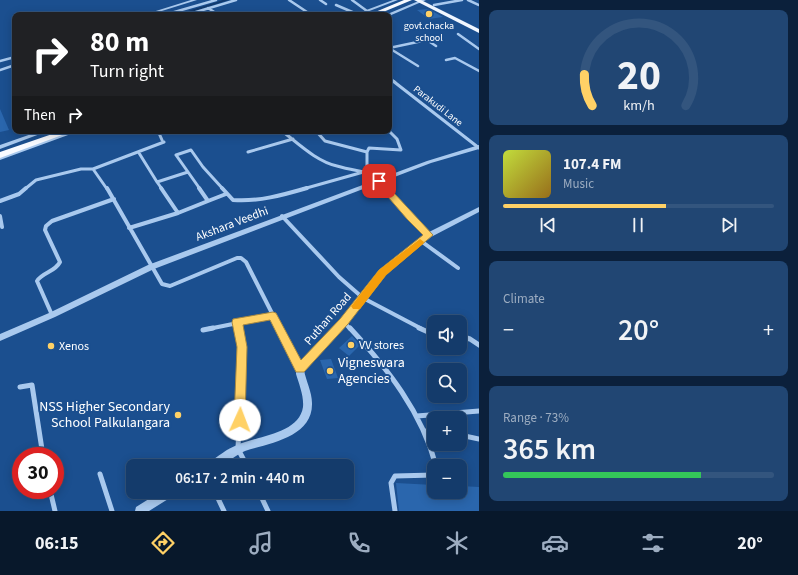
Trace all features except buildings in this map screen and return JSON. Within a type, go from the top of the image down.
[{"type":"highway","points":[[373,12],[409,0]]},
{"type":"highway","points":[[387,12],[421,0]]},
{"type":"highway","points":[[0,150],[46,134]]},
{"type":"highway","points":[[0,157],[61,134]]},
{"type":"main road","points":[[421,0],[434,4],[479,28]]},
{"type":"main road","points":[[421,0],[479,31]]},
{"type":"street","points":[[155,12],[195,0]]},
{"type":"street","points":[[174,12],[216,0]]},
{"type":"street","points":[[195,12],[236,0]]},
{"type":"street","points":[[289,0],[307,12]]},
{"type":"street","points":[[320,0],[326,4]]},
{"type":"street","points":[[353,1],[359,0]]},
{"type":"street","points":[[372,12],[396,3],[397,0]]},
{"type":"street","points":[[392,13],[421,0]]},
{"type":"street","points":[[434,4],[462,0]]},
{"type":"street","points":[[468,0],[479,5]]},
{"type":"street","points":[[353,1],[365,12]]},
{"type":"street","points":[[336,4],[351,12]]},
{"type":"street","points":[[208,8],[214,12]]},
{"type":"street","points":[[458,34],[479,49]]},
{"type":"street","points":[[392,47],[426,40],[436,46]]},
{"type":"street","points":[[392,50],[418,66]]},
{"type":"street","points":[[0,61],[12,58]]},
{"type":"street","points":[[446,60],[455,58],[479,71]]},
{"type":"street","points":[[0,70],[12,66]]},
{"type":"street","name":"Parakudi Lane","points":[[392,80],[479,147]]},
{"type":"street","points":[[0,143],[26,134]]},
{"type":"street","points":[[0,146],[36,134]]},
{"type":"street","points":[[0,157],[67,134]]},
{"type":"street","points":[[0,201],[19,194],[36,180],[81,169],[93,169],[139,153],[163,141],[160,134]]},
{"type":"street","points":[[286,134],[318,158],[336,166],[367,171],[382,180],[410,217],[429,235]]},
{"type":"street","points":[[319,134],[325,140],[367,152]]},
{"type":"street","points":[[367,171],[367,152],[369,148],[401,150],[397,139],[392,134]]},
{"type":"street","points":[[248,152],[293,139]]},
{"type":"street","name":"Akshara Veedhi","points":[[0,338],[52,315],[151,267],[282,216],[479,147]]},
{"type":"street","points":[[208,201],[176,155],[191,150],[226,194],[232,200],[237,201],[272,197],[367,171]]},
{"type":"street","points":[[139,153],[178,213]]},
{"type":"street","points":[[93,169],[114,199],[151,267],[162,284],[170,286],[233,259],[241,258],[249,266],[300,369],[300,380],[307,406],[303,420],[290,431],[238,449],[223,459]]},
{"type":"street","points":[[157,182],[188,172]]},
{"type":"street","points":[[129,228],[178,213],[226,194]]},
{"type":"street","points":[[52,315],[37,281],[40,276],[57,268],[60,262],[45,230],[46,226],[52,221],[114,199]]},
{"type":"street","name":"Puthan Road","points":[[300,369],[344,322],[382,272],[429,235],[479,209]]},
{"type":"street","points":[[0,216],[2,227]]},
{"type":"street","points":[[282,216],[339,277],[363,298],[427,332]]},
{"type":"street","points":[[421,241],[458,268]]},
{"type":"street","points":[[203,330],[273,316]]},
{"type":"street","points":[[237,322],[242,347],[238,449],[243,459]]},
{"type":"street","points":[[344,322],[384,366],[425,431],[434,459]]},
{"type":"street","points":[[467,338],[479,345]]},
{"type":"street","points":[[20,387],[32,385],[41,447]]},
{"type":"street","points":[[416,416],[479,411]]},
{"type":"street","points":[[467,436],[479,439]]},
{"type":"street","points":[[100,474],[112,511]]},
{"type":"street","points":[[395,511],[391,483],[395,476],[427,476]]},
{"type":"street","points":[[52,499],[55,511]]},
{"type":"street","points":[[140,511],[158,499]]},
{"type":"street","points":[[218,499],[224,511]]},
{"type":"street","points":[[262,499],[268,511]]},
{"type":"waterway","points":[[187,12],[227,0]]},
{"type":"slow traffic","points":[[356,306],[382,272],[420,242]]},
{"type":"place","name":"govt.chacka school","points":[[429,14]]},
{"type":"place","name":"VV stores","points":[[351,345]]},
{"type":"place","name":"Xenos","points":[[51,346]]},
{"type":"place","name":"Vigneswara Agencies","points":[[330,371]]},
{"type":"place","name":"NSS Higher Secondary School Palkulangara","points":[[178,415]]},
{"type":"route","points":[[240,420],[242,347],[237,322],[273,316],[300,369],[344,322],[382,272],[429,235],[410,217],[379,181]]}]
